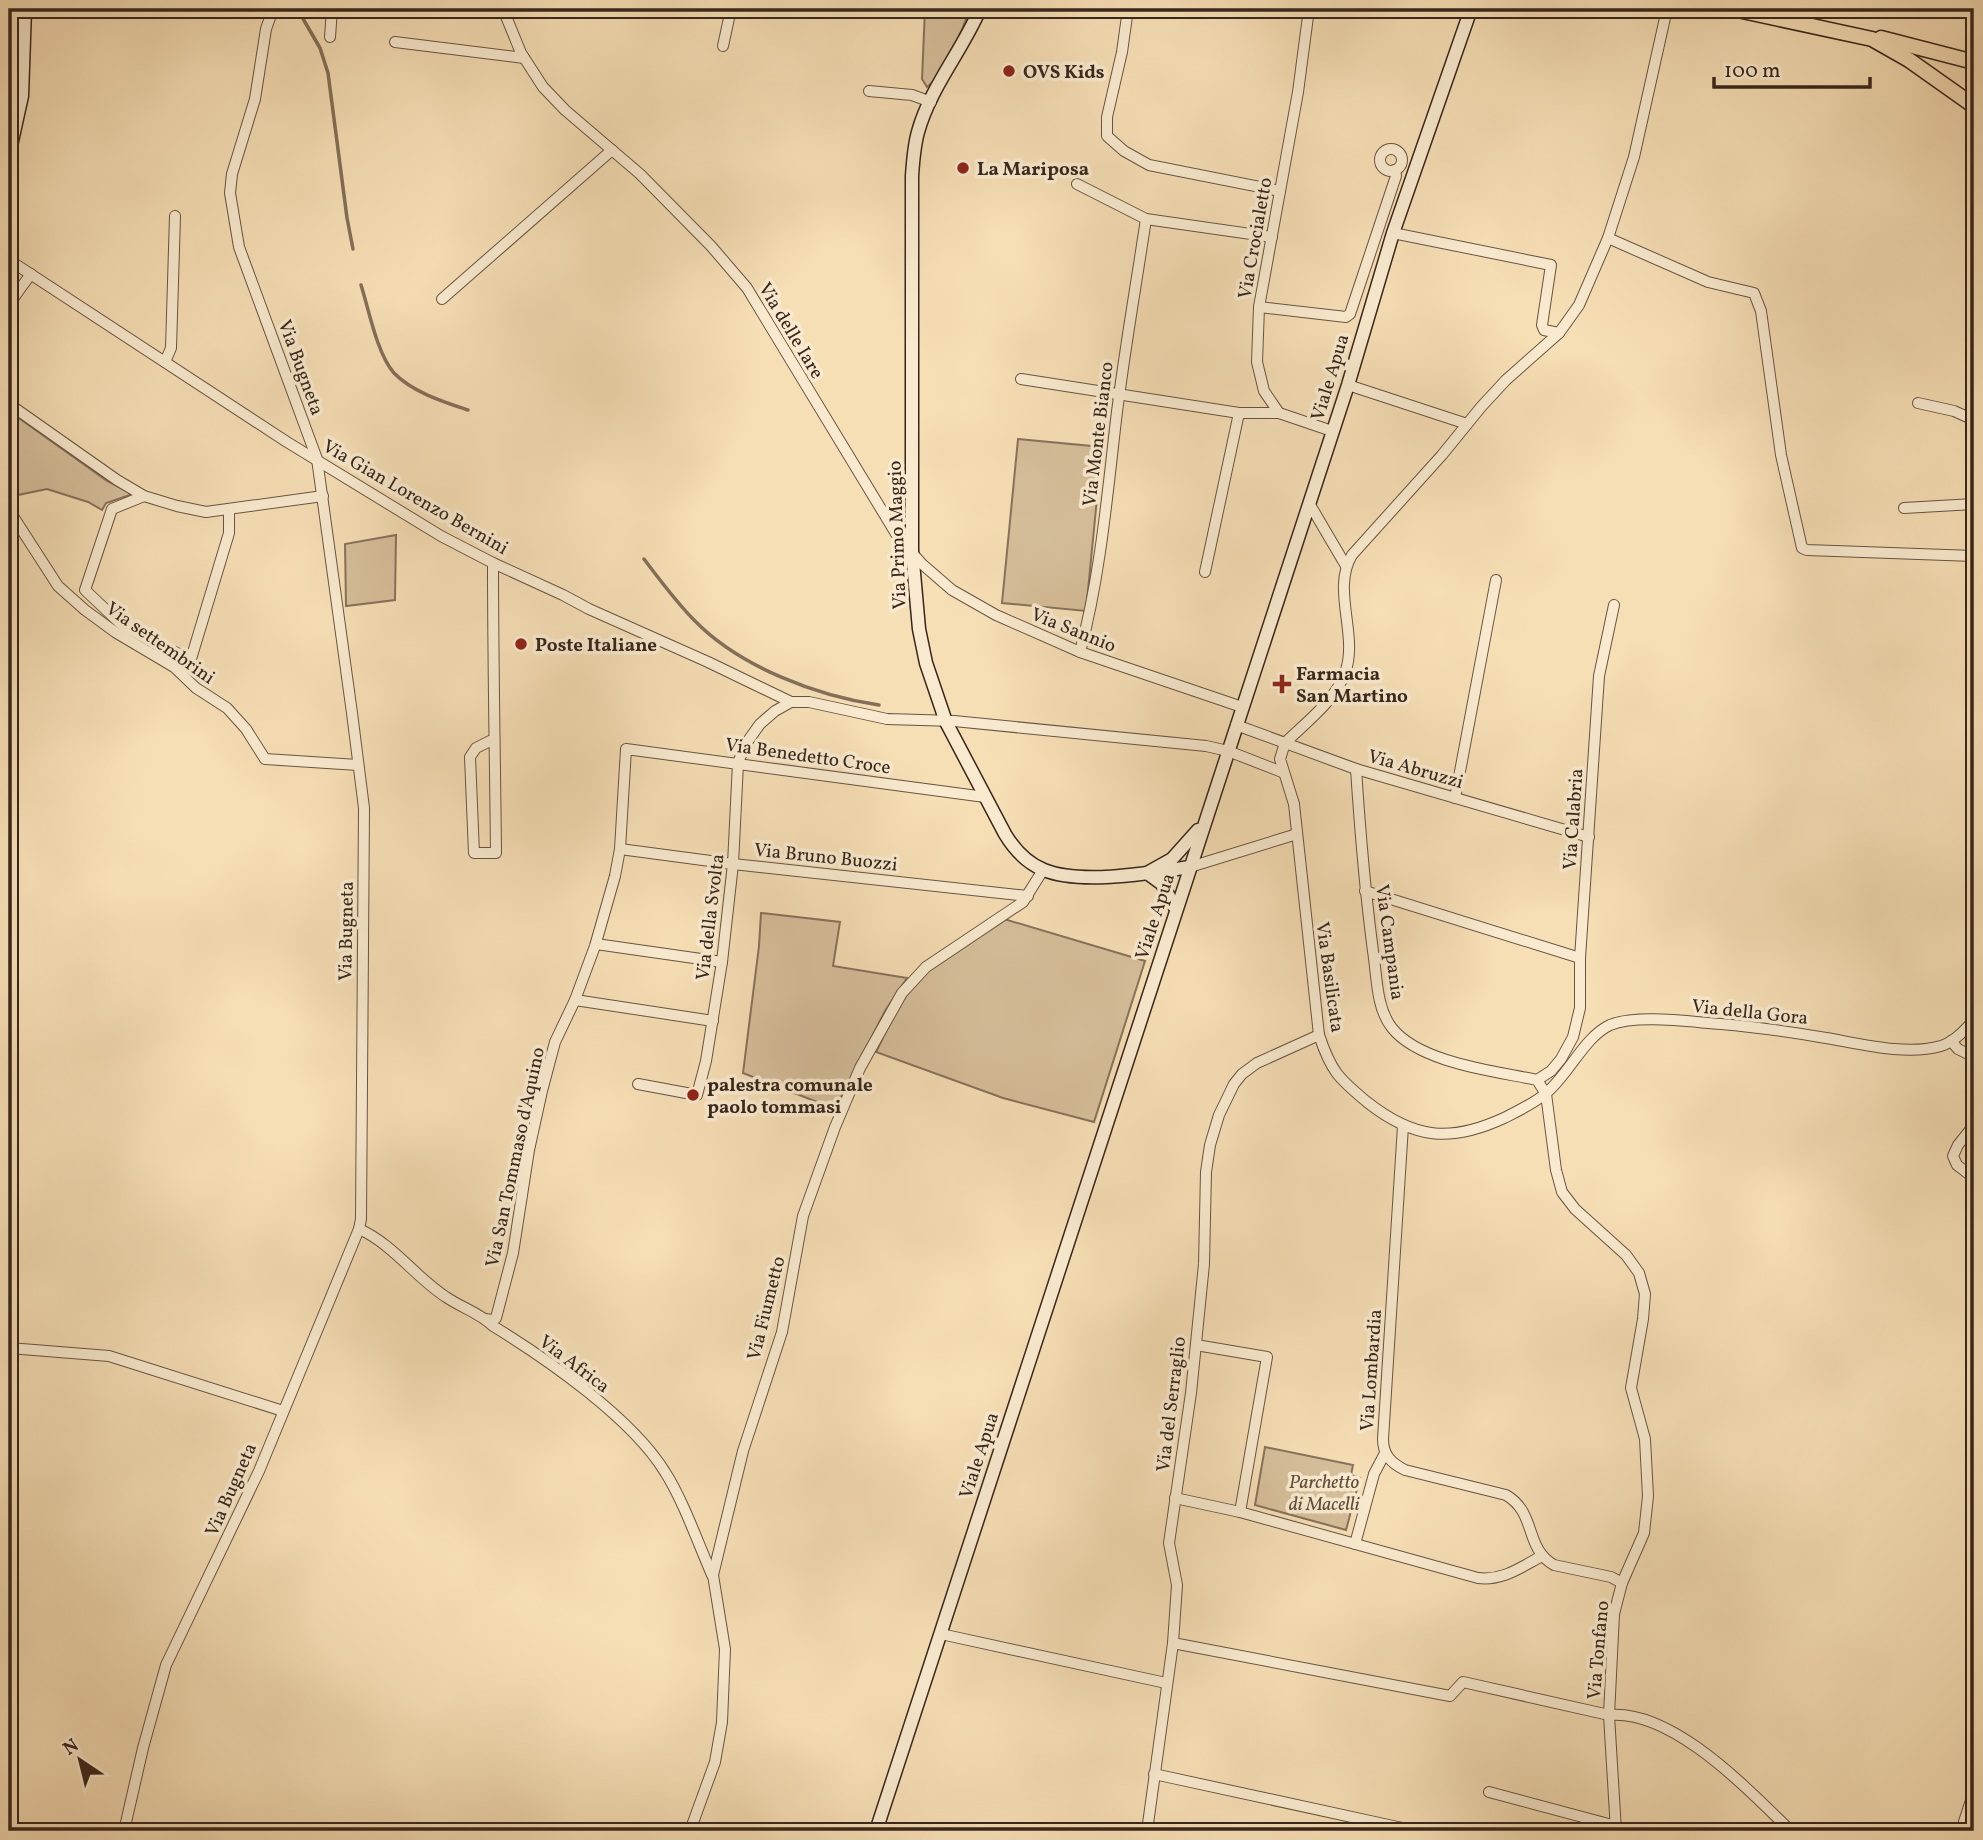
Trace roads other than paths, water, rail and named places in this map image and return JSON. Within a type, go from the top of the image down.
[{"type":"main road","points":[[1733,9],[1872,39],[1889,39],[1974,62]]},
{"type":"main road","points":[[1872,39],[1909,60],[1974,106]]},
{"type":"street","points":[[9,155],[22,96],[25,9]]},
{"type":"street","name":"Via Bugneta","points":[[124,1831],[166,1665],[259,1471],[359,1230],[364,808],[317,459],[239,247],[231,209],[232,174],[256,99],[266,29],[273,9]]},
{"type":"street","points":[[330,37],[332,9]]},
{"type":"street","name":"Via delle Iare","points":[[503,9],[524,58],[543,87],[565,110],[640,174],[694,228],[747,288],[898,537],[912,551]]},
{"type":"street","points":[[723,46],[731,9]]},
{"type":"street","name":"Via Primo Maggio","points":[[980,9],[917,134],[912,176],[912,551],[919,629],[926,663],[946,722],[1012,846],[1024,858],[1044,870],[1071,877],[1147,873],[1190,867]]},
{"type":"street","points":[[1128,9],[1122,52],[1107,117],[1107,136],[1124,151],[1149,165],[1280,191]]},
{"type":"street","name":"Via Crocialetto","points":[[1279,413],[1264,391],[1257,362],[1259,307],[1298,92],[1309,9]]},
{"type":"street","points":[[1346,566],[1364,540],[1506,380],[1559,333],[1579,305],[1608,237],[1634,157],[1667,9]]},
{"type":"street","name":"Viale Apua","points":[[876,1831],[1348,384],[1393,233],[1469,10]]},
{"type":"street","points":[[395,42],[524,58]]},
{"type":"street","points":[[869,90],[912,95],[931,102]]},
{"type":"street","points":[[442,299],[612,150]]},
{"type":"street","points":[[1259,307],[1346,317],[1350,314],[1396,176],[1395,170]]},
{"type":"street","points":[[1077,184],[1146,219],[1272,236]]},
{"type":"street","points":[[165,362],[171,348],[175,216]]},
{"type":"street","name":"Via Monte Bianco","points":[[1080,652],[1098,566],[1146,219]]},
{"type":"street","points":[[1393,233],[1551,265],[1542,325],[1544,330],[1559,333]]},
{"type":"street","points":[[1608,237],[1708,282],[1754,293],[1761,311],[1781,455],[1802,548],[1974,556]]},
{"type":"street","name":"Via Gian Lorenzo Bernini","points":[[9,260],[401,512],[492,563],[791,702],[809,702],[887,719],[1206,746],[1228,751]]},
{"type":"street","points":[[9,304],[13,294],[31,274]]},
{"type":"street","points":[[1021,379],[1240,413],[1279,413],[1332,431]]},
{"type":"street","points":[[1348,384],[1467,424]]},
{"type":"street","points":[[1918,403],[1954,411],[1974,420]]},
{"type":"street","points":[[9,404],[144,496],[205,512],[323,496]]},
{"type":"street","points":[[1205,572],[1240,413]]},
{"type":"street","points":[[144,496],[112,509],[85,590],[124,626],[191,659],[229,533],[229,509]]},
{"type":"street","points":[[1284,743],[1326,702],[1345,674],[1350,649],[1345,594],[1346,566],[1309,503]]},
{"type":"street","points":[[1905,509],[1974,504]]},
{"type":"street","name":"Via settembrini","points":[[9,510],[58,586],[115,632],[174,667],[196,688],[227,708],[246,729],[265,759],[358,765]]},
{"type":"street","name":"Via Sannio","points":[[912,551],[926,568],[969,601],[996,615],[1080,652],[1241,707]]},
{"type":"street","points":[[492,563],[496,853],[474,853],[470,757],[476,748],[494,739]]},
{"type":"street","points":[[1455,798],[1496,580]]},
{"type":"street","name":"Via Calabria","points":[[1537,1080],[1551,1071],[1573,1037],[1580,1008],[1580,958],[1599,676],[1614,604]]},
{"type":"street","name":"Via della Svolta","points":[[638,1084],[697,1095],[706,1061],[722,962],[733,864],[738,763],[745,745],[760,724],[791,702]]},
{"type":"street","name":"Via Abruzzi","points":[[1236,725],[1356,769],[1588,836]]},
{"type":"street","name":"Via Basilicata","points":[[1284,743],[1280,759],[1294,804],[1319,1035],[1329,1064],[1337,1076],[1381,1113],[1403,1126],[1441,1134],[1478,1130],[1546,1094]]},
{"type":"street","name":"Via Benedetto Croce","points":[[626,749],[985,797]]},
{"type":"street","name":"Via San Tommaso d'Aquino","points":[[485,1319],[493,1321],[498,1312],[513,1253],[525,1173],[555,1042],[575,1000],[596,944],[615,877],[620,849],[626,749]]},
{"type":"street","points":[[1228,751],[1282,772]]},
{"type":"street","name":"Via Campania","points":[[1356,769],[1365,891],[1381,1006],[1392,1028],[1412,1045],[1444,1059],[1537,1080]]},
{"type":"street","points":[[1176,909],[1162,884],[1147,873],[1172,859],[1205,821]]},
{"type":"street","points":[[1190,867],[1297,834]]},
{"type":"street","name":"Via Bruno Buozzi","points":[[620,849],[1028,896]]},
{"type":"street","name":"Via Fiumetto","points":[[690,1831],[715,1762],[722,1723],[725,1649],[713,1575],[743,1451],[782,1332],[803,1216],[835,1127],[860,1068],[902,993],[916,976],[951,949],[1028,896],[1044,870]]},
{"type":"street","points":[[1365,891],[1580,958]]},
{"type":"street","points":[[596,944],[722,962]]},
{"type":"street","points":[[575,1000],[713,1021]]},
{"type":"street","points":[[1974,1020],[1951,1041],[1958,1049],[1974,1057]]},
{"type":"street","name":"Via della Gora","points":[[1546,1094],[1608,1026],[1625,1021],[1763,1027],[1893,1049],[1937,1047],[1951,1041]]},
{"type":"street","name":"Via del Serraglio","points":[[1147,1831],[1173,1643],[1177,1585],[1169,1543],[1196,1345],[1204,1264],[1206,1172],[1210,1145],[1219,1115],[1234,1084],[1249,1068],[1319,1035]]},
{"type":"street","points":[[1573,1037],[1587,1046]]},
{"type":"street","points":[[1537,1080],[1546,1094]]},
{"type":"street","name":"Via Tonfano","points":[[1546,1094],[1556,1170],[1562,1192],[1575,1209],[1626,1255],[1639,1273],[1645,1294],[1630,1388],[1645,1439],[1648,1496],[1644,1533],[1622,1583],[1614,1614],[1609,1715],[1616,1829]]},
{"type":"street","points":[[1974,1125],[1953,1156],[1957,1165],[1974,1178]]},
{"type":"street","name":"Via Lombardia","points":[[1403,1126],[1383,1439],[1385,1453],[1397,1466],[1405,1470],[1491,1490],[1513,1499],[1524,1512],[1537,1550],[1542,1556]]},
{"type":"street","name":"Via Africa","points":[[359,1230],[375,1237],[447,1298],[485,1319],[575,1384],[635,1432],[666,1474],[713,1575]]},
{"type":"street","points":[[1196,1345],[1267,1357],[1240,1513]]},
{"type":"street","points":[[9,1348],[109,1356],[283,1411]]},
{"type":"street","points":[[1355,1544],[1374,1474],[1385,1453]]},
{"type":"street","points":[[1175,1497],[1478,1578],[1504,1577],[1542,1556],[1554,1565],[1611,1577],[1622,1583]]},
{"type":"street","points":[[940,1634],[1166,1683]]},
{"type":"street","points":[[1173,1643],[1450,1696],[1463,1682],[1609,1715],[1640,1718],[1693,1743],[1791,1831]]},
{"type":"street","points":[[1154,1774],[1378,1827],[1416,1831]]},
{"type":"street","points":[[1961,1831],[1974,1791]]},
{"type":"street","points":[[1489,1792],[1616,1829]]},
{"type":"waterway","points":[[302,17],[320,48],[328,73],[353,249]]},
{"type":"waterway","points":[[361,285],[378,343],[394,373],[419,391],[468,410]]},
{"type":"waterway","points":[[644,559],[695,621],[734,652],[805,687],[879,705]]},
{"type":"place","name":"OVS Kids","points":[[1009,71]]},
{"type":"place","name":"La Mariposa","points":[[963,168]]},
{"type":"place","name":"Poste Italiane","points":[[521,644]]},
{"type":"place","name":"Farmacia San Martino","points":[[1282,684]]},
{"type":"place","name":"palestra comunale paolo tommasi","points":[[693,1095]]},
{"type":"park label","name":"Parchetto di Macelli","points":[[1324,1492]]}]
